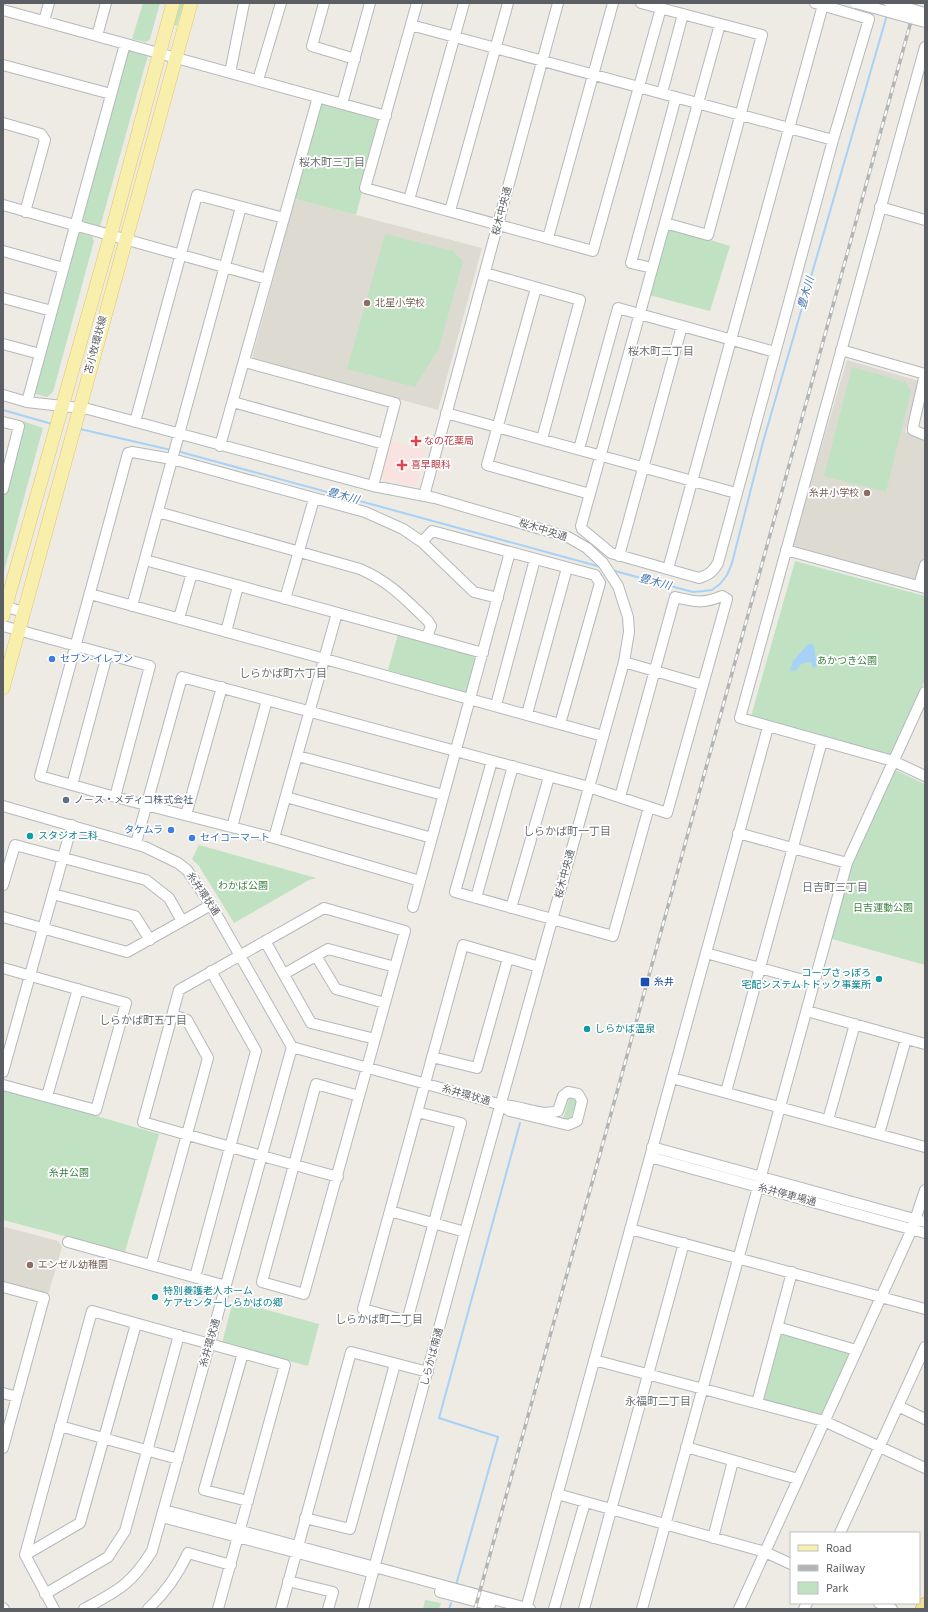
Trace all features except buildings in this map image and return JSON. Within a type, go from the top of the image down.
[{"type":"main road","name":"苫小牧環状線","points":[[4,610],[110,235],[173,3]]},
{"type":"main road","name":"苫小牧環状線","points":[[3,688],[191,3]]},
{"type":"street","points":[[44,21],[49,3]]},
{"type":"street","points":[[97,36],[106,3]]},
{"type":"street","points":[[230,73],[244,3]]},
{"type":"street","points":[[258,80],[281,3]]},
{"type":"street","points":[[324,3],[312,46],[355,59]]},
{"type":"street","points":[[342,104],[370,3]]},
{"type":"street","points":[[417,3],[366,188],[593,250],[661,8]]},
{"type":"street","points":[[409,200],[464,3]]},
{"type":"street","points":[[450,211],[508,3]]},
{"type":"street","name":"桜木中央通","points":[[501,1105],[624,662],[629,632],[628,617],[618,586],[613,577],[603,563],[587,548],[556,532],[424,496],[558,3]]},
{"type":"street","points":[[548,238],[613,3]]},
{"type":"street","points":[[641,3],[762,35],[708,235],[665,223]]},
{"type":"street","points":[[856,3],[925,22]]},
{"type":"street","points":[[890,3],[925,13]]},
{"type":"street","points":[[668,569],[789,128],[819,4],[869,18],[833,140],[718,563],[714,570],[707,576],[699,578],[611,553],[582,529],[581,526],[720,24]]},
{"type":"street","points":[[3,10],[386,116]]},
{"type":"street","points":[[662,93],[683,14]]},
{"type":"street","points":[[411,25],[833,140]]},
{"type":"street","points":[[26,402],[125,44]]},
{"type":"street","points":[[925,47],[740,718],[893,762],[925,776]]},
{"type":"street","points":[[3,65],[111,94]]},
{"type":"street","points":[[220,446],[245,362],[318,97]]},
{"type":"street","points":[[652,268],[631,263],[676,97]]},
{"type":"street","points":[[3,123],[41,134],[45,140],[25,212]]},
{"type":"street","points":[[135,422],[197,195],[284,218]]},
{"type":"street","points":[[3,206],[267,280]]},
{"type":"street","points":[[132,606],[241,207]]},
{"type":"street","points":[[880,207],[925,220]]},
{"type":"street","points":[[3,251],[63,268]]},
{"type":"street","points":[[485,273],[580,300],[542,439]]},
{"type":"street","points":[[536,288],[486,465],[590,494]]},
{"type":"street","points":[[3,298],[52,311]]},
{"type":"street","points":[[579,449],[618,308],[775,352]]},
{"type":"street","points":[[619,556],[682,326]]},
{"type":"street","points":[[3,344],[40,354]]},
{"type":"street","points":[[841,350],[925,374],[912,427],[913,430],[925,435]]},
{"type":"street","points":[[245,362],[395,403],[372,486]]},
{"type":"street","points":[[3,395],[77,414],[135,422],[372,486],[424,496]]},
{"type":"street","points":[[233,402],[384,444]]},
{"type":"street","points":[[446,412],[736,493]]},
{"type":"street","points":[[3,422],[19,426],[3,488]]},
{"type":"street","points":[[420,881],[274,838],[40,776],[128,453],[173,453],[314,499],[365,512],[403,529],[422,542],[474,592],[498,598]]},
{"type":"street","points":[[285,599],[314,499]]},
{"type":"street","points":[[158,512],[360,569],[391,585],[428,621],[431,626],[427,638]]},
{"type":"street","points":[[422,542],[432,531],[595,575],[600,582],[560,724]]},
{"type":"street","points":[[786,550],[922,587],[925,565]]},
{"type":"street","points":[[413,908],[510,552]]},
{"type":"street","points":[[496,706],[535,559]]},
{"type":"street","points":[[145,560],[483,653]]},
{"type":"street","points":[[527,714],[567,568]]},
{"type":"street","points":[[179,618],[192,573]]},
{"type":"street","points":[[226,632],[238,586]]},
{"type":"street","points":[[90,594],[603,736]]},
{"type":"street","points":[[136,843],[182,677],[589,787],[667,813],[727,599],[722,596],[708,602],[697,602],[675,597],[620,797]]},
{"type":"street","points":[[4,610],[24,612]]},
{"type":"street","points":[[274,838],[337,612]]},
{"type":"street","points":[[3,626],[150,666],[115,797]]},
{"type":"street","points":[[72,785],[107,655]]},
{"type":"street","points":[[624,662],[703,685]]},
{"type":"street","points":[[186,815],[222,687]]},
{"type":"street","points":[[642,1609],[847,863],[925,692]]},
{"type":"street","points":[[232,827],[267,700]]},
{"type":"street","points":[[373,1570],[528,1608],[557,1494],[768,727]]},
{"type":"street","points":[[726,1092],[822,741]]},
{"type":"street","points":[[298,756],[443,795]]},
{"type":"street","points":[[492,761],[455,892],[613,936],[649,807]]},
{"type":"street","points":[[476,898],[513,766]]},
{"type":"street","points":[[511,908],[549,777]]},
{"type":"street","points":[[286,797],[432,838]]},
{"type":"street","name":"糸井環状通","points":[[3,806],[136,843],[178,863],[197,882],[292,1047],[501,1105]]},
{"type":"street","points":[[3,1072],[72,825]]},
{"type":"street","points":[[738,833],[847,863]]},
{"type":"street","points":[[3,885],[15,844],[146,880],[169,898],[182,921]]},
{"type":"street","points":[[52,894],[135,916],[150,940]]},
{"type":"street","points":[[3,918],[127,952],[211,905]]},
{"type":"street","points":[[338,1177],[294,1165],[262,1155],[143,1122],[179,990],[324,908],[405,931],[338,1177],[304,1294],[262,1282],[294,1165],[316,1084],[359,1096]]},
{"type":"street","points":[[265,941],[311,1023],[375,1039]]},
{"type":"street","points":[[417,1112],[461,1123],[435,1223],[407,1321],[363,1309],[432,1057],[463,945],[539,967]]},
{"type":"street","points":[[284,974],[328,949],[395,967]]},
{"type":"street","points":[[706,953],[814,983]]},
{"type":"street","points":[[316,956],[336,989],[385,1004]]},
{"type":"street","points":[[432,1057],[477,1068],[508,958]]},
{"type":"street","points":[[3,968],[126,1002],[96,1110],[3,1085]]},
{"type":"street","points":[[195,1277],[256,1051],[211,971]]},
{"type":"street","points":[[47,1096],[78,989]]},
{"type":"street","points":[[807,1011],[925,1044]]},
{"type":"street","points":[[152,1265],[208,1058],[187,1020],[173,1015]]},
{"type":"street","points":[[828,1120],[855,1024]]},
{"type":"street","points":[[879,1134],[906,1039]]},
{"type":"street","name":"糸井環状通","points":[[84,1609],[122,1588],[142,1568],[152,1551],[292,1047]]},
{"type":"street","points":[[672,1078],[925,1147]]},
{"type":"street","points":[[568,1092],[578,1094],[582,1101],[577,1120],[568,1125],[510,1111],[501,1105],[512,1105],[548,1114],[558,1111],[563,1096],[568,1092]]},
{"type":"street","name":"しらかば南通","points":[[363,1609],[501,1105]]},
{"type":"street","name":"糸井停車場通","points":[[651,1152],[918,1224],[925,1233]]},
{"type":"street","points":[[739,1609],[856,1350],[918,1224],[925,1190]]},
{"type":"street","points":[[390,1211],[465,1232]]},
{"type":"street","points":[[630,1229],[739,1257],[925,1309]]},
{"type":"street","points":[[68,1242],[226,1286]]},
{"type":"street","points":[[584,1609],[684,1243]]},
{"type":"street","points":[[757,1403],[792,1272]]},
{"type":"street","points":[[3,1287],[44,1298],[3,1448]]},
{"type":"street","points":[[54,1609],[25,1554],[92,1312],[243,1352],[285,1365],[218,1609]]},
{"type":"street","points":[[25,1554],[80,1523],[136,1324]]},
{"type":"street","points":[[777,1327],[856,1350]]},
{"type":"street","points":[[45,1594],[108,1557],[125,1531],[179,1335]]},
{"type":"street","points":[[840,1532],[925,1346]]},
{"type":"street","points":[[243,1352],[204,1490],[248,1501]]},
{"type":"street","points":[[281,1609],[351,1352],[428,1372]]},
{"type":"street","points":[[594,1360],[824,1422],[879,1448],[925,1467]]},
{"type":"street","points":[[305,1518],[350,1529],[395,1364]]},
{"type":"street","points":[[3,1393],[17,1397]]},
{"type":"street","points":[[898,1406],[925,1419]]},
{"type":"street","points":[[60,1426],[178,1459]]},
{"type":"street","points":[[686,1447],[798,1479]]},
{"type":"street","points":[[713,1538],[733,1461]]},
{"type":"street","points":[[557,1494],[765,1552],[790,1564]]},
{"type":"street","points":[[554,1609],[585,1502]]},
{"type":"street","points":[[163,1513],[373,1570],[507,1609]]},
{"type":"street","points":[[148,1609],[169,1586],[180,1570],[188,1554],[231,1565]]},
{"type":"street","points":[[288,1581],[333,1592],[328,1609]]},
{"type":"street","points":[[881,1604],[892,1609]]},
{"type":"shaded area","name":"北星小学校","points":[[295,199],[482,248],[438,410],[252,358]]},
{"type":"shaded area","name":"糸井小学校","points":[[847,360],[919,381],[905,432],[925,441],[925,555],[918,580],[797,547],[793,544]]},
{"type":"shaded area","name":"喜早眼科","points":[[389,440],[426,450],[417,483],[413,486],[379,479]]},
{"type":"shaded area","name":"エンゼル幼稚園","points":[[5,1227],[58,1241],[62,1247],[48,1295],[3,1283],[3,1233]]},
{"type":"green space","points":[[143,3],[160,3],[150,39],[146,42],[132,39]]},
{"type":"green space","points":[[180,3],[184,3],[177,25],[174,25]]},
{"type":"green space","points":[[128,50],[148,55],[100,227],[81,222]]},
{"type":"green space","points":[[321,103],[381,119],[356,215],[295,199]]},
{"type":"green space","points":[[670,228],[730,246],[710,311],[649,295],[667,230]]},
{"type":"green space","points":[[78,232],[92,236],[94,241],[53,392],[47,397],[32,393]]},
{"type":"green space","points":[[385,234],[453,251],[463,261],[439,348],[415,387],[347,369]]},
{"type":"green space","points":[[852,367],[905,382],[911,391],[886,492],[824,476]]},
{"type":"green space","points":[[23,421],[43,428],[3,575],[3,499]]},
{"type":"green space","name":"あかつき公園","points":[[795,561],[925,596],[925,680],[891,754],[888,756],[751,716]]},
{"type":"green space","points":[[398,634],[473,655],[476,659],[467,691],[465,693],[388,670]]},
{"type":"green space","name":"日吉運動公園","points":[[895,770],[925,784],[925,965],[832,939],[851,863]]},
{"type":"green space","name":"わかば公園","points":[[199,845],[316,878],[309,880],[234,923],[199,866],[192,859]]},
{"type":"green space","name":"糸井公園","points":[[3,1089],[159,1134],[125,1252],[3,1220]]},
{"type":"green space","points":[[569,1097],[577,1099],[571,1118],[567,1120],[561,1119],[564,1116]]},
{"type":"green space","points":[[233,1301],[319,1324],[308,1366],[222,1343]]},
{"type":"green space","points":[[778,1333],[850,1354],[822,1415],[819,1417],[762,1402]]},
{"type":"green space","points":[[425,1600],[441,1603],[439,1609],[423,1609]]},
{"type":"water","points":[[808,644],[812,644],[814,646],[817,666],[813,668],[811,662],[807,662],[802,664],[797,670],[790,671],[793,661]]},
{"type":"waterway","name":"豊木川","points":[[611,570],[693,592],[712,590],[720,584],[727,575],[732,563],[763,442],[887,15]]},
{"type":"waterway","name":"豊木川","points":[[3,410],[52,424]]},
{"type":"waterway","name":"豊木川","points":[[80,429],[171,450]]},
{"type":"waterway","name":"豊木川","points":[[177,451],[601,567]]},
{"type":"waterway","points":[[456,1585],[498,1437],[439,1418],[520,1123]]},
{"type":"waterway","points":[[449,1609],[451,1603]]},
{"type":"railway","points":[[475,1609],[916,3]]},
{"type":"place","name":"北星小学校","points":[[367,303]]},
{"type":"place","name":"なの花薬局","points":[[416,441]]},
{"type":"place","name":"喜早眼科","points":[[402,465]]},
{"type":"place","name":"糸井小学校","points":[[867,493]]},
{"type":"place","name":"セブン-イレブン","points":[[52,659]]},
{"type":"place","name":"ノ－ス・メディコ株式会社","points":[[66,800]]},
{"type":"place","name":"タケムラ","points":[[171,830]]},
{"type":"place","name":"スタジオ二科","points":[[30,836]]},
{"type":"place","name":"セイコーマート","points":[[192,838]]},
{"type":"place","name":"コープさっぽろ 宅配システムトドック事業所","points":[[879,979]]},
{"type":"place","name":"糸井","points":[[645,982]]},
{"type":"place","name":"しらかば温泉","points":[[587,1029]]},
{"type":"place","name":"エンゼル幼稚園","points":[[30,1265]]},
{"type":"place","name":"特別養護老人ホーム ケアセンターしらかばの郷","points":[[155,1297]]},
{"type":"district","name":"桜木町三丁目","points":[[332,162]]},
{"type":"district","name":"桜木町二丁目","points":[[661,351]]},
{"type":"district","name":"しらかば町六丁目","points":[[283,673]]},
{"type":"district","name":"しらかば町一丁目","points":[[567,831]]},
{"type":"district","name":"日吉町三丁目","points":[[835,887]]},
{"type":"district","name":"しらかば町五丁目","points":[[143,1020]]},
{"type":"district","name":"しらかば町二丁目","points":[[379,1319]]},
{"type":"district","name":"永福町二丁目","points":[[658,1401]]}]
